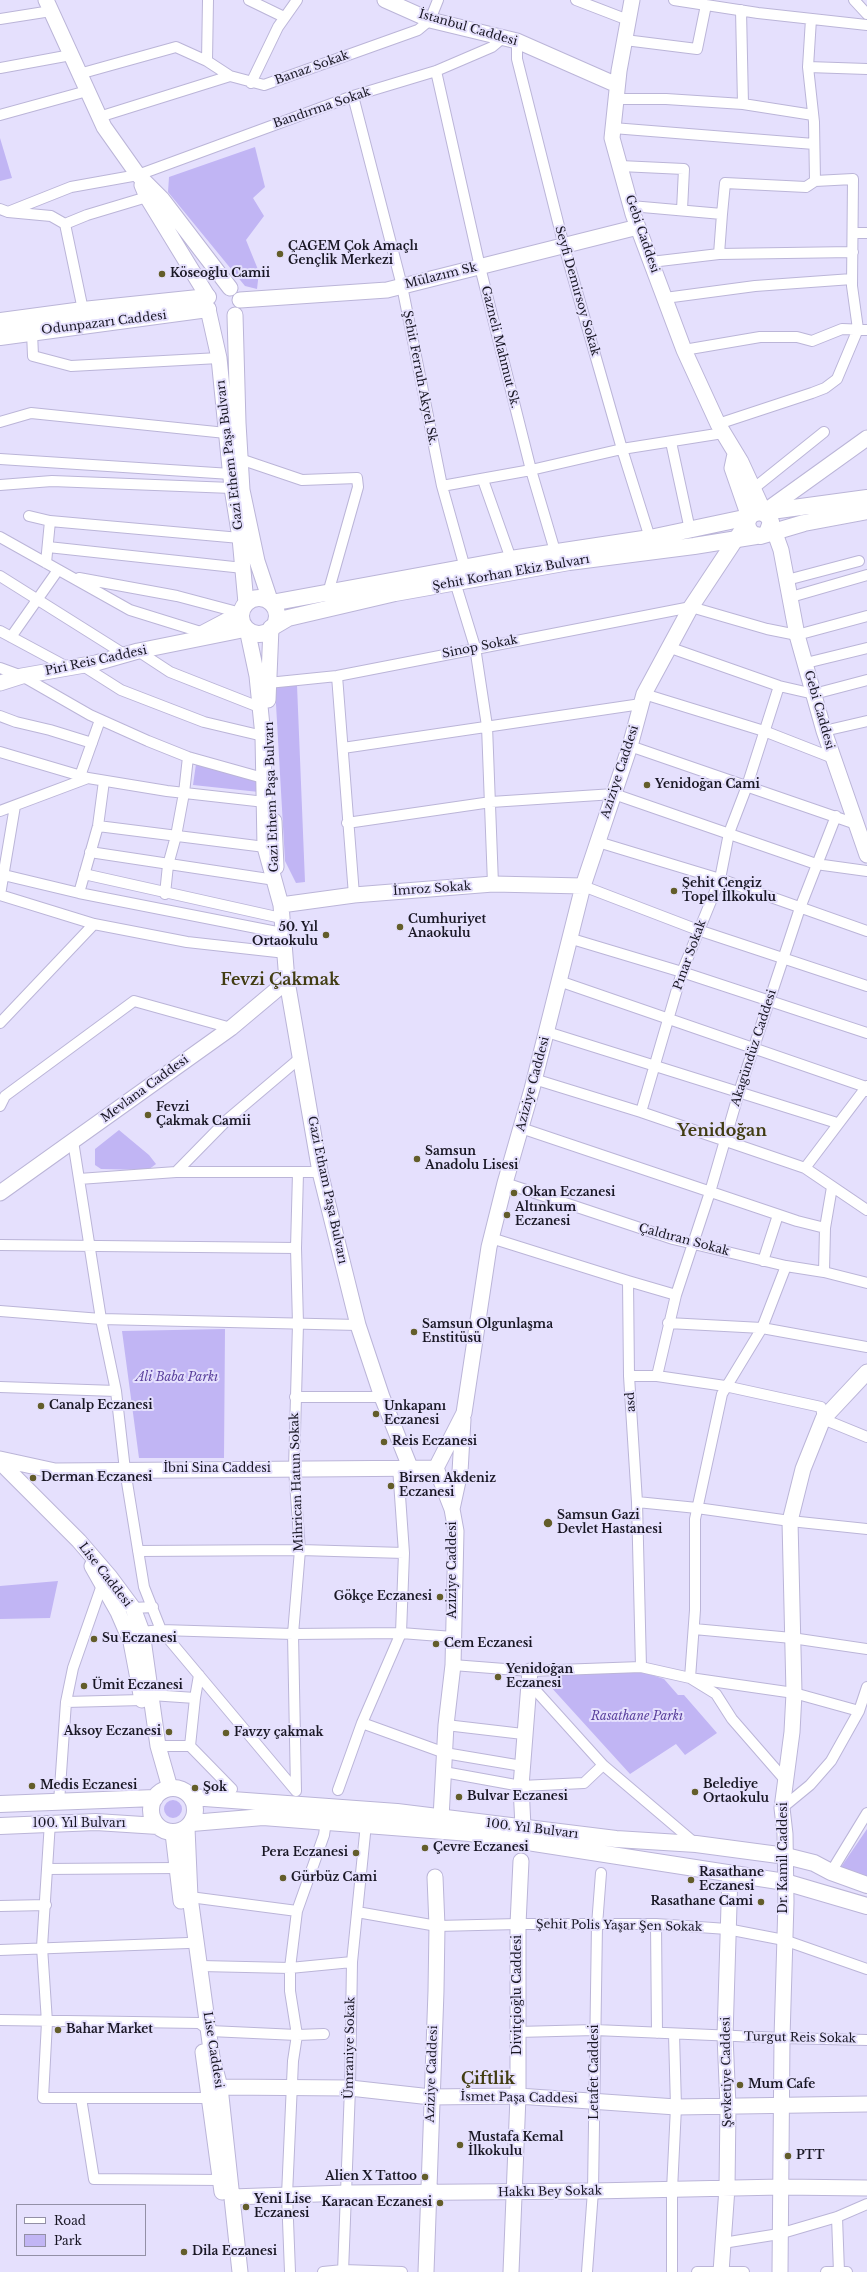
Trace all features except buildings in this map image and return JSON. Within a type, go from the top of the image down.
[{"type":"main road","name":"İstanbul Caddesi","points":[[387,0],[430,20],[510,39],[617,92]]},
{"type":"main road","name":"Gebi Caddesi","points":[[632,0],[624,40],[612,138],[638,227],[684,350],[720,428],[734,454],[741,462],[752,489],[762,526]]},
{"type":"main road","name":"Gazi Ethem Paşa Bulvarı","points":[[48,5],[104,127],[138,175],[162,199],[230,288]]},
{"type":"main road","name":"Gazi Ethem Paşa Bulvarı","points":[[138,175],[147,198],[208,303],[219,358],[226,432],[240,538],[243,568],[244,608]]},
{"type":"main road","name":"Mülazım Sk","points":[[240,300],[387,290],[638,227]]},
{"type":"main road","points":[[219,287],[230,288],[238,294],[240,300],[240,305],[235,315],[231,318],[220,319],[211,314],[208,303],[211,293],[219,287]]},
{"type":"main road","name":"Odunpazarı Caddesi","points":[[0,322],[83,310],[208,303]]},
{"type":"main road","name":"Odunpazarı Caddesi","points":[[0,337],[208,303]]},
{"type":"main road","name":"Gazi Ethem Paşa Bulvarı","points":[[235,315],[238,423],[242,490],[257,561],[271,603]]},
{"type":"main road","points":[[762,526],[867,438]]},
{"type":"main road","name":"Gebi Caddesi","points":[[734,454],[732,468],[762,526],[781,550],[782,562],[798,635],[824,731],[867,855]]},
{"type":"main road","name":"Şehit Korhan Ekiz Bulvarı","points":[[271,628],[288,618],[395,593],[569,562],[737,540],[762,526],[867,498]]},
{"type":"main road","name":"Şehit Korhan Ekiz Bulvarı","points":[[271,603],[555,551],[650,538],[690,530],[804,523],[867,511]]},
{"type":"main road","name":"Aziziye Caddesi","points":[[441,1818],[446,1725],[453,1665],[456,1531],[452,1509],[436,1468],[464,1413],[491,1238],[547,1032],[559,981],[572,939],[584,886],[630,746],[643,699],[668,647],[691,607],[737,540]]},
{"type":"main road","points":[[261,598],[271,603],[276,613],[276,618],[271,628],[267,632],[257,634],[247,629],[243,625],[244,608],[261,598]]},
{"type":"main road","name":"Piri Reis Caddesi","points":[[198,636],[244,608]]},
{"type":"main road","name":"Gazi Ethem Paşa Bulvarı","points":[[271,628],[268,683],[270,762],[277,855],[275,880]]},
{"type":"main road","name":"Gazi Ethem Paşa Bulvarı","points":[[247,629],[257,676],[263,736],[265,847],[275,880]]},
{"type":"main road","name":"Piri Reis Caddesi","points":[[0,683],[22,676],[74,665],[96,663],[198,636],[247,629]]},
{"type":"main road","name":"Gazi Etham Paşa Bulvarı","points":[[275,880],[286,953],[287,980],[320,1172],[358,1325],[404,1467]]},
{"type":"main road","name":"İmroz Sokak","points":[[281,919],[354,895],[493,884],[584,886]]},
{"type":"main road","name":"Mevlana Caddesi","points":[[0,1193],[231,1028],[287,980]]},
{"type":"main road","name":"Dr. Kamil Caddesi","points":[[780,2272],[779,2234],[786,1856],[782,1808],[792,1732],[794,1693],[790,1521],[803,1469],[823,1419],[866,1378]]},
{"type":"main road","points":[[452,1509],[460,1472],[464,1413]]},
{"type":"main road","name":"İbni Sina Caddesi","points":[[0,1459],[55,1471],[404,1467],[436,1468]]},
{"type":"main road","name":"Lise Caddesi","points":[[0,1462],[79,1541],[110,1576],[132,1608],[142,1632],[146,1698],[162,1793]]},
{"type":"main road","name":"Lise Caddesi","points":[[0,1473],[71,1543],[92,1566],[118,1612],[131,1642],[158,1746],[162,1793]]},
{"type":"main road","points":[[523,1827],[521,1786],[523,1734],[529,1677]]},
{"type":"main road","points":[[184,1791],[191,1797],[196,1809],[184,1828],[166,1832],[158,1826],[151,1816],[151,1808],[162,1793],[184,1791]]},
{"type":"main road","name":"100. Yıl Bulvarı","points":[[0,1804],[59,1802],[162,1793]]},
{"type":"main road","name":"100. Yıl Bulvarı","points":[[191,1797],[397,1812],[616,1839],[696,1844],[786,1856],[814,1863],[831,1872],[867,1886]]},
{"type":"main road","name":"100. Yıl Bulvarı","points":[[184,1828],[262,1817],[366,1824],[524,1840],[785,1882],[867,1906]]},
{"type":"main road","name":"100. Yıl Bulvarı","points":[[0,1826],[50,1822],[96,1822],[158,1826]]},
{"type":"main road","name":"Lise Caddesi","points":[[184,1828],[177,1868],[188,1943],[204,2027],[220,2087],[240,2272]]},
{"type":"main road","name":"Lise Caddesi","points":[[184,1828],[190,1897],[201,1966],[209,2098],[233,2272]]},
{"type":"main road","name":"Divitçioğlu Caddesi","points":[[510,2272],[518,2096],[518,1924],[521,1861]]},
{"type":"main road","name":"Şevketiye Caddesi","points":[[721,2272],[727,2188],[728,2106],[725,2036],[727,1929],[730,1873]]},
{"type":"main road","name":"Aziziye Caddesi","points":[[426,2272],[437,1926],[435,1877]]},
{"type":"main road","name":"İsmet Paşa Caddesi","points":[[220,2087],[350,2088],[431,2097],[518,2096],[596,2100],[676,2107],[867,2104]]},
{"type":"main road","name":"Hakkı Bey Sokak","points":[[232,2197],[346,2193],[672,2190],[781,2187],[867,2188]]},
{"type":"street","points":[[207,61],[208,0]]},
{"type":"street","points":[[249,0],[284,17]]},
{"type":"street","points":[[251,82],[284,17],[298,0]]},
{"type":"street","points":[[430,20],[438,0]]},
{"type":"street","points":[[576,0],[628,20]]},
{"type":"street","points":[[674,0],[741,10],[867,25]]},
{"type":"street","points":[[854,0],[867,14]]},
{"type":"street","points":[[0,19],[48,5]]},
{"type":"street","points":[[624,40],[698,49],[706,5]]},
{"type":"street","points":[[741,10],[743,104]]},
{"type":"street","points":[[811,19],[808,67],[813,115],[815,181]]},
{"type":"street","name":"Banaz Sokak","points":[[80,74],[176,47],[207,61],[230,76],[264,85],[418,30],[430,20]]},
{"type":"street","name":"Bandırma Sokak","points":[[4,210],[71,187],[138,175],[353,96],[436,71],[510,39]]},
{"type":"street","name":"Seyfi Demirsoy Sokak","points":[[510,39],[517,59],[564,246],[622,449],[650,538]]},
{"type":"street","points":[[0,68],[71,55]]},
{"type":"street","points":[[808,67],[867,69]]},
{"type":"street","name":"Gazneli Mahmut Sk.","points":[[436,71],[480,267],[531,470],[555,551]]},
{"type":"street","points":[[99,117],[230,76]]},
{"type":"street","points":[[0,114],[88,91]]},
{"type":"street","points":[[617,92],[666,99],[743,104],[813,115]]},
{"type":"street","name":"Şehit Ferruh Akyel Sk.","points":[[353,96],[402,286],[442,486],[465,568]]},
{"type":"street","points":[[613,128],[814,144]]},
{"type":"street","points":[[620,166],[684,169],[682,210]]},
{"type":"street","points":[[442,486],[483,480],[622,449],[671,442],[720,428],[825,388],[837,379],[863,329],[852,279],[853,179],[815,181],[806,187],[725,184],[719,254]]},
{"type":"street","points":[[65,224],[87,215],[147,198]]},
{"type":"street","points":[[631,206],[722,214]]},
{"type":"street","points":[[4,210],[51,216],[65,224],[83,310]]},
{"type":"street","points":[[853,233],[867,233]]},
{"type":"street","points":[[652,262],[719,254],[853,252]]},
{"type":"street","points":[[665,298],[755,286],[852,279]]},
{"type":"street","points":[[684,350],[760,337],[797,337],[812,341],[842,329],[863,329]]},
{"type":"street","points":[[32,332],[33,356],[71,366],[219,358]]},
{"type":"street","points":[[0,422],[31,413],[226,432]]},
{"type":"street","points":[[752,489],[824,432]]},
{"type":"street","points":[[671,442],[690,530]]},
{"type":"street","points":[[0,459],[232,481]]},
{"type":"street","points":[[240,459],[302,480],[357,478],[358,487],[328,593]]},
{"type":"street","points":[[483,480],[511,559]]},
{"type":"street","points":[[0,485],[52,481],[232,481]]},
{"type":"street","points":[[29,516],[50,521],[240,538]]},
{"type":"street","points":[[46,563],[50,521]]},
{"type":"street","points":[[0,537],[130,610],[198,636]]},
{"type":"street","points":[[48,547],[243,568]]},
{"type":"street","points":[[787,580],[859,561]]},
{"type":"street","points":[[11,637],[58,570]]},
{"type":"street","points":[[790,597],[867,575]]},
{"type":"street","points":[[0,576],[37,600],[131,653],[170,672],[259,707]]},
{"type":"street","points":[[70,576],[244,608]]},
{"type":"street","points":[[455,582],[475,647],[487,726],[493,884]]},
{"type":"street","points":[[691,607],[768,629],[798,635],[867,616]]},
{"type":"street","name":"Sinop Sokak","points":[[268,683],[337,676],[475,647],[691,607]]},
{"type":"street","points":[[0,631],[74,665],[121,690],[204,722],[263,736]]},
{"type":"street","points":[[668,647],[779,686],[814,694],[867,680]]},
{"type":"street","points":[[806,663],[867,648]]},
{"type":"street","points":[[0,668],[22,676],[100,720],[188,757],[263,778]]},
{"type":"street","points":[[337,676],[347,823],[354,895]]},
{"type":"street","name":"Pınar Sokak","points":[[641,1112],[682,972],[720,879],[729,833],[747,786],[779,686]]},
{"type":"street","points":[[343,748],[487,726],[643,699],[764,731],[833,758]]},
{"type":"street","points":[[0,716],[16,722],[50,730],[92,743]]},
{"type":"street","points":[[84,777],[92,743],[100,720]]},
{"type":"street","points":[[824,731],[867,721]]},
{"type":"street","points":[[630,746],[856,824]]},
{"type":"street","points":[[0,752],[84,777],[104,781],[184,793],[265,802]]},
{"type":"street","points":[[165,894],[168,865],[176,836],[184,793],[188,757]]},
{"type":"street","points":[[0,812],[84,777]]},
{"type":"street","points":[[79,894],[98,826],[104,781]]},
{"type":"street","points":[[347,823],[491,802],[614,794],[816,864],[867,871]]},
{"type":"street","points":[[15,806],[2,875],[0,895],[94,924],[187,942],[286,953]]},
{"type":"street","name":"Akagündüz Caddesi","points":[[657,1376],[676,1295],[694,1244],[739,1092],[800,908],[836,816]]},
{"type":"street","points":[[98,826],[265,847]]},
{"type":"street","points":[[598,842],[720,879],[867,931]]},
{"type":"street","points":[[90,852],[275,880]]},
{"type":"street","points":[[84,874],[165,894],[281,919]]},
{"type":"street","points":[[2,875],[79,894],[281,919]]},
{"type":"street","points":[[584,886],[698,930],[867,986]]},
{"type":"street","points":[[0,1023],[94,924]]},
{"type":"street","points":[[572,939],[682,972],[867,1033]]},
{"type":"street","points":[[559,981],[867,1088],[837,1123],[806,1168]]},
{"type":"street","points":[[0,1106],[3,1095],[134,1001],[231,1028]]},
{"type":"street","points":[[547,1032],[837,1123]]},
{"type":"street","points":[[176,1172],[228,1119],[300,1058]]},
{"type":"street","points":[[534,1078],[641,1112],[724,1142],[806,1168],[867,1210]]},
{"type":"street","points":[[521,1128],[778,1215],[825,1228]]},
{"type":"street","points":[[73,1141],[101,1318],[116,1391],[126,1470],[144,1587],[161,1630],[199,1675],[190,1746]]},
{"type":"street","points":[[79,1179],[176,1172],[320,1172]]},
{"type":"street","name":"Mihrican Hatun Sokak","points":[[199,1675],[296,1791],[293,1634],[300,1550],[294,1469],[298,1324],[296,1248],[298,1173]]},
{"type":"street","name":"Çaldıran Sokak","points":[[505,1183],[694,1244],[786,1266],[824,1272],[867,1283]]},
{"type":"street","points":[[824,1272],[825,1228],[832,1187]]},
{"type":"street","points":[[763,1260],[778,1215]]},
{"type":"street","points":[[491,1238],[676,1295]]},
{"type":"street","points":[[0,1245],[296,1248]]},
{"type":"street","points":[[690,1678],[694,1629],[695,1519],[725,1386],[762,1328],[786,1266]]},
{"type":"street","name":"asd","points":[[628,1281],[629,1376],[637,1502],[641,1667]]},
{"type":"street","points":[[0,1311],[101,1318],[358,1325]]},
{"type":"street","points":[[668,1324],[762,1328],[867,1347]]},
{"type":"street","points":[[629,1376],[657,1376],[725,1386],[821,1407],[823,1419],[867,1437]]},
{"type":"street","points":[[0,1388],[116,1391]]},
{"type":"street","points":[[295,1397],[382,1398]]},
{"type":"street","points":[[338,1790],[362,1723],[401,1633],[404,1553],[404,1467]]},
{"type":"street","points":[[637,1502],[867,1529]]},
{"type":"street","points":[[138,1551],[300,1550],[404,1553]]},
{"type":"street","points":[[59,1802],[66,1702],[73,1668],[102,1585]]},
{"type":"street","points":[[132,1608],[153,1607]]},
{"type":"street","points":[[694,1629],[792,1638],[867,1649]]},
{"type":"street","points":[[142,1632],[161,1630],[293,1634],[401,1633],[453,1637]]},
{"type":"street","points":[[453,1665],[529,1677],[641,1667],[690,1678],[794,1693],[860,1711]]},
{"type":"street","points":[[529,1677],[603,1766],[696,1844]]},
{"type":"street","points":[[690,1678],[716,1694],[732,1720],[786,1781]]},
{"type":"street","points":[[782,1808],[810,1785],[831,1761],[860,1711],[867,1687]]},
{"type":"street","points":[[66,1702],[146,1698],[195,1698]]},
{"type":"street","points":[[362,1723],[445,1753],[522,1766]]},
{"type":"street","points":[[446,1725],[523,1734]]},
{"type":"street","points":[[158,1746],[190,1746],[232,1789]]},
{"type":"street","points":[[444,1772],[521,1786],[584,1782],[603,1766]]},
{"type":"street","points":[[831,1872],[867,1814]]},
{"type":"street","points":[[290,2272],[287,2195],[293,2088],[293,2061],[297,2035],[290,1990],[290,1968],[297,1911],[324,1835],[326,1821]]},
{"type":"street","points":[[50,1822],[46,1905],[42,1948],[47,2022],[43,2098],[209,2098]]},
{"type":"street","name":"Ümraniye Sokak","points":[[343,2271],[350,2088],[352,1962],[366,1824]]},
{"type":"street","points":[[47,1869],[177,1868]]},
{"type":"street","name":"Letafet Caddesi","points":[[587,2272],[593,2191],[596,2100],[595,2030],[597,1924],[601,1873]]},
{"type":"street","points":[[190,1897],[297,1911]]},
{"type":"street","points":[[0,1906],[46,1905]]},
{"type":"street","name":"Şehit Polis Yaşar Şen Sokak","points":[[357,1912],[437,1926],[518,1924],[656,1924],[727,1929],[784,1940],[867,1969]]},
{"type":"street","points":[[656,1924],[656,2033]]},
{"type":"street","points":[[0,1950],[188,1943]]},
{"type":"street","points":[[201,1966],[290,1968],[352,1962]]},
{"type":"street","points":[[0,2020],[204,2027],[297,2035],[324,2034]]},
{"type":"street","name":"Turgut Reis Sokak","points":[[517,2032],[595,2030],[725,2036],[867,2040]]},
{"type":"street","points":[[672,2272],[672,2190],[676,2107],[674,2034]]},
{"type":"street","points":[[81,2098],[94,2179],[220,2180]]},
{"type":"street","points":[[724,2243],[779,2234],[837,2217],[867,2204]]},
{"type":"street","points":[[837,2217],[839,2272]]},
{"type":"street","points":[[323,2272],[402,2272]]},
{"type":"street","points":[[697,2272],[744,2272]]},
{"type":"street","points":[[826,2272],[847,2272]]},
{"type":"green space","points":[[0,138],[12,178],[0,181]]},
{"type":"green space","points":[[255,147],[265,187],[253,198],[264,216],[246,240],[259,272],[257,289],[245,286],[168,192],[169,177]]},
{"type":"green space","points":[[297,685],[305,882],[296,883],[285,861],[275,687]]},
{"type":"green space","points":[[196,764],[258,780],[259,792],[193,785]]},
{"type":"green space","points":[[119,1130],[149,1155],[156,1164],[148,1170],[101,1169],[95,1165],[95,1149]]},
{"type":"green space","name":"Ali Baba Parkı","points":[[225,1329],[224,1458],[139,1458],[122,1331]]},
{"type":"green space","points":[[58,1581],[50,1618],[0,1619],[0,1586]]},
{"type":"green space","name":"Rasathane Parkı","points":[[643,1672],[664,1679],[678,1695],[684,1695],[717,1733],[685,1755],[676,1744],[630,1774],[550,1686],[554,1674]]},
{"type":"green space","points":[[173,1800],[179,1803],[182,1809],[179,1815],[173,1818],[167,1815],[164,1809],[167,1803]]},
{"type":"green space","points":[[867,1829],[867,1880],[839,1870]]},
{"type":"place","name":"ÇAGEM Çok Amaçlı Gençlik Merkezi","points":[[280,254]]},
{"type":"place","name":"Köseoğlu Camii","points":[[162,274]]},
{"type":"place","name":"Yenidoğan Cami","points":[[647,785]]},
{"type":"place","name":"Şehit Cengiz Topel İlkokulu","points":[[674,891]]},
{"type":"place","name":"Cumhuriyet Anaokulu","points":[[400,927]]},
{"type":"place","name":"50. Yıl Ortaokulu","points":[[326,935]]},
{"type":"place","name":"Fevzi Çakmak Camii","points":[[148,1115]]},
{"type":"place","name":"Samsun Anadolu Lisesi","points":[[417,1159]]},
{"type":"place","name":"Okan Eczanesi","points":[[514,1193]]},
{"type":"place","name":"Altınkum Eczanesi","points":[[507,1215]]},
{"type":"place","name":"Samsun Olgunlaşma Enstitüsü","points":[[414,1332]]},
{"type":"place","name":"Canalp Eczanesi","points":[[41,1406]]},
{"type":"place","name":"Unkapanı Eczanesi","points":[[376,1414]]},
{"type":"place","name":"Reis Eczanesi","points":[[384,1442]]},
{"type":"place","name":"Derman Eczanesi","points":[[33,1478]]},
{"type":"place","name":"Birsen Akdeniz Eczanesi","points":[[391,1486]]},
{"type":"place","name":"Samsun Gazi Devlet Hastanesi","points":[[548,1523]]},
{"type":"place","name":"Gökçe Eczanesi","points":[[440,1597]]},
{"type":"place","name":"Su Eczanesi","points":[[94,1639]]},
{"type":"place","name":"Cem Eczanesi","points":[[436,1644]]},
{"type":"place","name":"Yenidoğan Eczanesi","points":[[498,1677]]},
{"type":"place","name":"Ümit Eczanesi","points":[[84,1686]]},
{"type":"place","name":"Aksoy Eczanesi","points":[[169,1732]]},
{"type":"place","name":"Favzy çakmak","points":[[226,1733]]},
{"type":"place","name":"Medis Eczanesi","points":[[32,1786]]},
{"type":"place","name":"Şok","points":[[195,1788]]},
{"type":"place","name":"Belediye Ortaokulu","points":[[695,1792]]},
{"type":"place","name":"Bulvar Eczanesi","points":[[459,1797]]},
{"type":"place","name":"Çevre Eczanesi","points":[[425,1848]]},
{"type":"place","name":"Pera Eczanesi","points":[[356,1853]]},
{"type":"place","name":"Gürbüz Cami","points":[[283,1878]]},
{"type":"place","name":"Rasathane Eczanesi","points":[[691,1880]]},
{"type":"place","name":"Rasathane Cami","points":[[761,1902]]},
{"type":"place","name":"Bahar Market","points":[[58,2030]]},
{"type":"place","name":"Mum Cafe","points":[[740,2085]]},
{"type":"place","name":"Mustafa Kemal İlkokulu","points":[[460,2145]]},
{"type":"place","name":"PTT","points":[[788,2156]]},
{"type":"place","name":"Alien X Tattoo","points":[[425,2177]]},
{"type":"place","name":"Karacan Eczanesi","points":[[440,2203]]},
{"type":"place","name":"Yeni Lise Eczanesi","points":[[246,2207]]},
{"type":"place","name":"Dila Eczanesi","points":[[184,2252]]},
{"type":"district","name":"Fevzi Çakmak","points":[[280,980]]},
{"type":"district","name":"Yenidoğan","points":[[722,1131]]},
{"type":"district","name":"Çiftlik","points":[[488,2079]]}]
